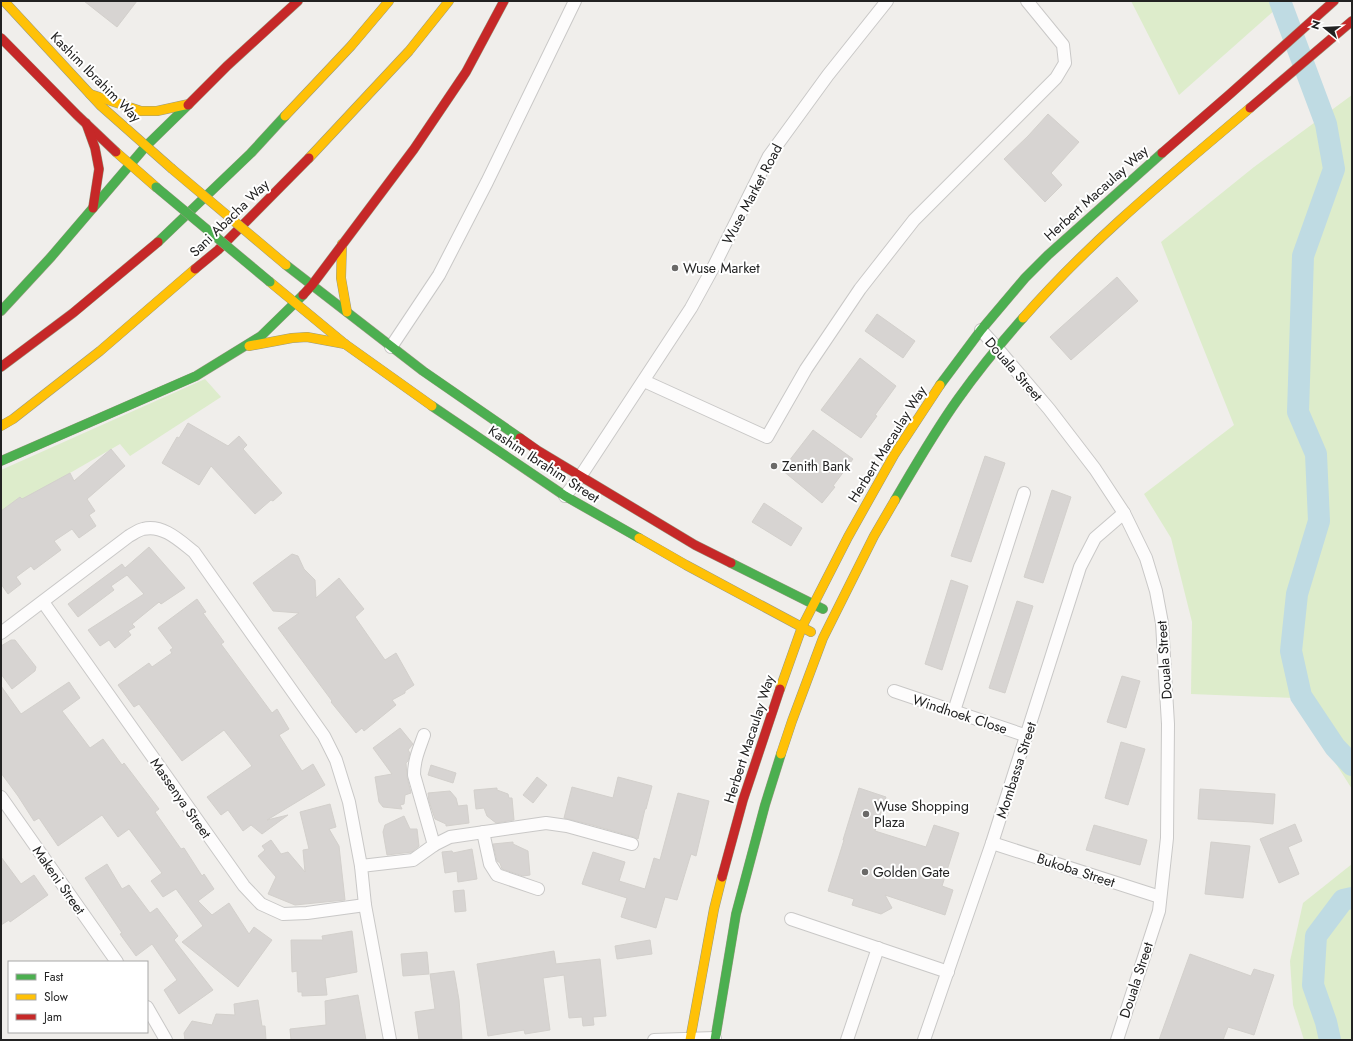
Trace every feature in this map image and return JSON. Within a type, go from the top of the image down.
[{"type":"main road","name":"Kashim Ibrahim Way","points":[[4,1],[101,106],[171,168],[286,265]]},
{"type":"main road","points":[[1,311],[51,257],[146,146],[227,66],[298,1]]},
{"type":"main road","points":[[1,367],[73,313],[160,240],[251,153],[351,46],[389,1]]},
{"type":"main road","name":"Sani Abacha Way","points":[[1,426],[19,414],[100,351],[218,250],[337,129],[410,51],[449,1]]},
{"type":"main road","points":[[1,461],[196,376],[261,336],[296,303],[312,285],[414,149],[466,72],[504,1]]},
{"type":"main road","name":"Herbert Macaulay Way","points":[[690,1039],[714,909],[743,800],[771,715],[802,627],[848,537],[894,455],[940,386],[981,330],[1025,278],[1134,176],[1230,94],[1334,1]]},
{"type":"main road","points":[[715,1039],[736,914],[765,805],[792,721],[823,638],[834,615],[874,536],[916,464],[958,399],[997,348],[1046,292],[1096,242],[1148,195],[1352,21]]},
{"type":"main road","points":[[1,38],[130,165]]},
{"type":"main road","points":[[90,94],[141,111],[157,111],[189,104]]},
{"type":"main road","points":[[86,123],[95,148],[99,169],[93,208]]},
{"type":"main road","name":"Kashim Ibrahim Street","points":[[130,165],[345,344],[409,391],[565,496],[686,565],[823,638]]},
{"type":"main road","points":[[342,244],[341,278],[347,312]]},
{"type":"main road","name":"Kashim Ibrahim Street","points":[[286,265],[429,376],[580,477],[695,546],[834,615]]},
{"type":"main road","points":[[246,346],[307,336],[345,344]]},
{"type":"street","points":[[391,347],[439,275],[487,182],[575,1]]},
{"type":"street","name":"Wuse Market Road","points":[[565,496],[580,477],[691,308],[714,266],[769,156],[828,75],[887,1]]},
{"type":"street","points":[[644,381],[767,437],[806,369],[860,289],[909,227],[1056,78],[1065,63],[1064,45],[1028,1]]},
{"type":"street","name":"Douala Street","points":[[981,330],[1050,409],[1095,469],[1124,513],[1146,558],[1156,591],[1162,623],[1168,724],[1167,838],[1159,911],[1117,1040]]},
{"type":"street","points":[[954,711],[1024,493]]},
{"type":"street","name":"Mombassa Street","points":[[924,1040],[1027,736],[1080,567],[1095,538],[1124,513]]},
{"type":"street","points":[[1,633],[129,536],[142,529],[154,528],[172,535],[194,552],[324,736],[336,760],[349,802],[361,866],[365,905],[390,1040]]},
{"type":"street","name":"Massenya Street","points":[[43,602],[244,886],[261,904],[283,914],[307,913],[365,905]]},
{"type":"street","name":"Windhoek Close","points":[[894,692],[1027,736]]},
{"type":"street","points":[[424,735],[416,757],[414,775],[434,845]]},
{"type":"street","name":"Makeni Street","points":[[1,797],[116,961]]},
{"type":"street","points":[[361,866],[413,860],[434,845],[450,837],[546,823],[567,826],[632,844]]},
{"type":"street","points":[[483,832],[490,864],[497,875],[538,889]]},
{"type":"street","name":"Bukoba Street","points":[[992,842],[1160,897]]},
{"type":"street","points":[[791,919],[948,972]]},
{"type":"street","points":[[847,1040],[878,948]]},
{"type":"street","points":[[148,1009],[166,1040]]},
{"type":"street","points":[[654,1040],[715,1039]]},
{"type":"green space","points":[[1131,1],[1285,1],[1179,95]]},
{"type":"green space","points":[[1352,95],[1352,789],[1294,698],[1191,694],[1192,622],[1171,538],[1144,494],[1234,425],[1161,242],[1254,167]]},
{"type":"green space","points":[[205,379],[221,397],[130,456],[120,444],[1,513],[1,470]]},
{"type":"green space","points":[[1352,864],[1352,1040],[1304,1040],[1293,1005],[1290,961],[1303,903]]},
{"type":"building","points":[[84,1],[137,1],[117,27]]},
{"type":"building","points":[[1048,114],[1079,142],[1051,173],[1062,185],[1045,202],[1004,159]]},
{"type":"building","points":[[1117,277],[1138,301],[1071,360],[1050,337]]},
{"type":"building","points":[[877,314],[915,341],[903,358],[865,331]]},
{"type":"building","points":[[860,358],[896,386],[875,415],[877,416],[861,438],[821,410]]},
{"type":"building","points":[[188,423],[228,446],[239,436],[247,445],[243,449],[282,493],[273,501],[271,500],[255,514],[211,466],[199,485],[162,463],[177,437],[179,438]]},
{"type":"building","points":[[813,430],[853,459],[833,486],[835,487],[822,503],[782,470]]},
{"type":"building","points":[[111,449],[125,466],[87,499],[95,511],[89,515],[96,526],[79,538],[72,529],[54,541],[61,550],[34,570],[31,566],[16,577],[21,584],[8,594],[1,584],[1,511],[20,497],[22,499],[70,473],[74,481]]},
{"type":"building","points":[[985,456],[1005,463],[971,562],[951,556]]},
{"type":"building","points":[[1052,490],[1071,497],[1043,583],[1024,577]]},
{"type":"building","points":[[764,503],[802,528],[791,546],[752,522]]},
{"type":"building","points":[[149,547],[185,588],[161,604],[159,602],[132,624],[135,627],[128,631],[131,635],[115,648],[109,640],[100,646],[88,630],[144,594],[127,575],[111,586],[114,590],[78,617],[68,604],[122,564],[125,568]]},
{"type":"building","points":[[292,554],[298,556],[304,569],[315,580],[316,598],[339,578],[364,609],[355,617],[385,660],[396,653],[414,685],[405,691],[405,693],[392,700],[396,705],[364,731],[362,728],[356,733],[331,702],[332,701],[278,628],[299,613],[273,611],[253,583]]},
{"type":"building","points":[[951,580],[968,586],[942,670],[925,664]]},
{"type":"building","points":[[197,599],[206,612],[203,613],[224,642],[221,644],[272,713],[277,709],[289,729],[279,735],[302,771],[313,764],[325,785],[267,820],[288,815],[262,834],[251,825],[243,831],[228,810],[221,815],[207,797],[252,766],[224,730],[182,761],[139,704],[134,707],[118,685],[149,663],[152,667],[172,653],[170,650],[173,648],[158,628]]},
{"type":"building","points":[[1017,601],[1033,606],[1005,693],[989,688]]},
{"type":"building","points":[[11,640],[15,640],[36,667],[35,671],[12,689],[1,674],[1,646]]},
{"type":"building","points":[[1122,676],[1140,681],[1126,728],[1107,722]]},
{"type":"building","points":[[69,682],[80,698],[62,711],[90,748],[103,739],[122,765],[124,763],[159,809],[155,812],[181,849],[184,848],[202,876],[204,874],[214,889],[198,901],[212,915],[229,903],[249,934],[254,927],[272,940],[238,987],[182,942],[203,926],[176,889],[163,897],[151,881],[162,873],[129,829],[118,837],[102,815],[58,846],[39,818],[34,821],[1,773],[1,686],[21,714]]},
{"type":"building","points":[[400,728],[413,744],[408,750],[410,753],[406,763],[407,777],[411,793],[405,795],[404,804],[400,805],[402,809],[383,807],[379,802],[375,777],[392,774],[373,748]]},
{"type":"building","points":[[1121,742],[1145,749],[1128,805],[1105,798]]},
{"type":"building","points":[[431,765],[456,773],[453,783],[428,775]]},
{"type":"building","points":[[537,777],[547,785],[533,803],[523,795]]},
{"type":"building","points":[[618,777],[652,786],[638,839],[564,818],[572,787],[613,798]]},
{"type":"building","points":[[497,788],[497,790],[508,794],[509,798],[512,798],[514,820],[496,823],[487,816],[484,808],[476,809],[474,790]]},
{"type":"building","points":[[859,788],[886,797],[875,831],[926,847],[934,825],[959,833],[942,886],[953,890],[945,915],[885,895],[892,908],[881,914],[852,905],[854,899],[828,891]]},
{"type":"building","points":[[1200,789],[1275,794],[1273,824],[1198,819]]},
{"type":"building","points":[[450,791],[456,798],[458,806],[467,805],[469,823],[446,826],[446,824],[435,819],[428,793]]},
{"type":"building","points":[[678,793],[709,801],[696,856],[691,854],[677,900],[665,897],[656,928],[621,917],[627,898],[582,884],[593,852],[625,862],[619,881],[645,889],[654,858],[660,860]]},
{"type":"building","points":[[330,804],[336,827],[329,829],[339,846],[345,900],[295,905],[268,894],[276,877],[258,856],[265,850],[262,846],[271,840],[281,854],[288,852],[305,872],[303,850],[309,849],[300,812]]},
{"type":"building","points":[[404,816],[410,829],[417,829],[419,846],[412,852],[387,855],[383,832],[385,825]]},
{"type":"building","points":[[1295,824],[1302,841],[1288,847],[1299,874],[1279,883],[1260,839]]},
{"type":"building","points":[[1094,825],[1147,840],[1140,865],[1086,850]]},
{"type":"building","points":[[513,842],[513,844],[528,851],[530,875],[523,876],[502,869],[500,863],[497,861],[493,844]]},
{"type":"building","points":[[1211,842],[1250,846],[1243,898],[1205,894]]},
{"type":"building","points":[[472,849],[477,879],[458,882],[457,871],[445,873],[442,852],[452,851],[453,853]]},
{"type":"building","points":[[1,857],[21,884],[34,875],[48,895],[10,922],[9,920],[1,925]]},
{"type":"building","points":[[107,864],[122,889],[129,885],[150,913],[157,908],[178,936],[174,940],[213,990],[179,1014],[164,990],[177,980],[152,944],[136,956],[120,934],[122,933],[85,878]]},
{"type":"building","points":[[464,890],[466,911],[455,912],[453,891]]},
{"type":"building","points":[[352,931],[357,972],[325,978],[327,995],[302,996],[302,992],[298,992],[297,971],[292,972],[291,940],[323,940],[322,936]]},
{"type":"building","points":[[650,940],[652,954],[617,959],[615,946]]},
{"type":"building","points":[[554,951],[556,964],[600,959],[606,1016],[593,1017],[594,1025],[583,1026],[582,1017],[569,1018],[564,975],[543,978],[550,1030],[525,1034],[524,1030],[488,1036],[477,964]]},
{"type":"building","points":[[427,952],[429,974],[403,976],[401,954]]},
{"type":"building","points":[[1190,954],[1251,976],[1254,969],[1274,975],[1254,1035],[1228,1027],[1223,1040],[1159,1040]]},
{"type":"building","points":[[454,971],[459,1000],[462,1040],[419,1040],[415,1012],[435,1009],[430,974]]},
{"type":"building","points":[[358,995],[366,1040],[291,1040],[290,1029],[326,1025],[325,1001]]},
{"type":"building","points":[[258,1000],[262,1026],[265,1026],[266,1040],[185,1040],[184,1033],[192,1021],[212,1025],[216,1014],[235,1015],[234,1004]]},
{"type":"waterway","points":[[1280,1],[1326,124],[1334,169],[1303,256],[1298,412],[1316,454],[1319,521],[1297,594],[1291,651],[1301,696],[1335,747],[1352,765]]},
{"type":"waterway","points":[[1330,1040],[1326,1022],[1313,985],[1316,936],[1343,900],[1352,898]]},
{"type":"traffic: fast","points":[[1,311],[51,257],[146,146],[188,105]]},
{"type":"traffic: fast","points":[[158,242],[251,153],[285,116]]},
{"type":"traffic: fast","points":[[940,385],[981,330],[1025,278],[1048,255],[1162,153]]},
{"type":"traffic: fast","points":[[156,187],[270,282]]},
{"type":"traffic: fast","points":[[286,265],[423,371],[520,438]]},
{"type":"traffic: fast","points":[[1,461],[196,376],[261,336],[303,295]]},
{"type":"traffic: fast","points":[[895,500],[933,436],[958,399],[989,358],[1023,318]]},
{"type":"traffic: fast","points":[[432,406],[565,496],[639,538]]},
{"type":"traffic: fast","points":[[731,563],[823,609]]},
{"type":"traffic: fast","points":[[715,1040],[736,914],[765,805],[781,754]]},
{"type":"traffic: slow","points":[[4,1],[101,106],[171,168]]},
{"type":"traffic: slow","points":[[285,116],[351,46],[389,1]]},
{"type":"traffic: slow","points":[[309,158],[409,51],[449,1]]},
{"type":"traffic: slow","points":[[90,94],[141,111],[157,111],[189,104]]},
{"type":"traffic: slow","points":[[1023,318],[1049,289],[1132,209],[1250,108]]},
{"type":"traffic: slow","points":[[116,152],[156,187]]},
{"type":"traffic: slow","points":[[171,168],[286,265]]},
{"type":"traffic: slow","points":[[342,244],[341,278],[347,312]]},
{"type":"traffic: slow","points":[[1,426],[13,419],[100,351],[195,269]]},
{"type":"traffic: slow","points":[[270,282],[345,344],[432,406]]},
{"type":"traffic: slow","points":[[249,346],[292,338],[307,337],[345,344]]},
{"type":"traffic: slow","points":[[780,689],[802,627],[848,537],[894,455],[940,385]]},
{"type":"traffic: slow","points":[[781,754],[823,638],[874,536],[895,500]]},
{"type":"traffic: slow","points":[[639,538],[811,632]]},
{"type":"traffic: slow","points":[[690,1040],[714,909],[722,877]]},
{"type":"traffic: jam","points":[[188,105],[227,66],[298,1]]},
{"type":"traffic: jam","points":[[303,295],[414,149],[466,72],[504,1]]},
{"type":"traffic: jam","points":[[1162,153],[1334,1]]},
{"type":"traffic: jam","points":[[1250,108],[1352,21]]},
{"type":"traffic: jam","points":[[1,38],[116,152]]},
{"type":"traffic: jam","points":[[86,123],[95,148],[99,169],[93,208]]},
{"type":"traffic: jam","points":[[195,269],[218,250],[309,158]]},
{"type":"traffic: jam","points":[[1,367],[73,313],[158,242]]},
{"type":"traffic: jam","points":[[520,438],[537,450],[695,545],[731,563]]},
{"type":"traffic: jam","points":[[722,877],[743,800],[780,689]]},
{"type":"place","name":"Wuse Market","points":[[675,268]]},
{"type":"place","name":"Zenith Bank","points":[[774,466]]},
{"type":"place","name":"Wuse Shopping Plaza","points":[[866,814]]},
{"type":"place","name":"Golden Gate","points":[[865,872]]}]
